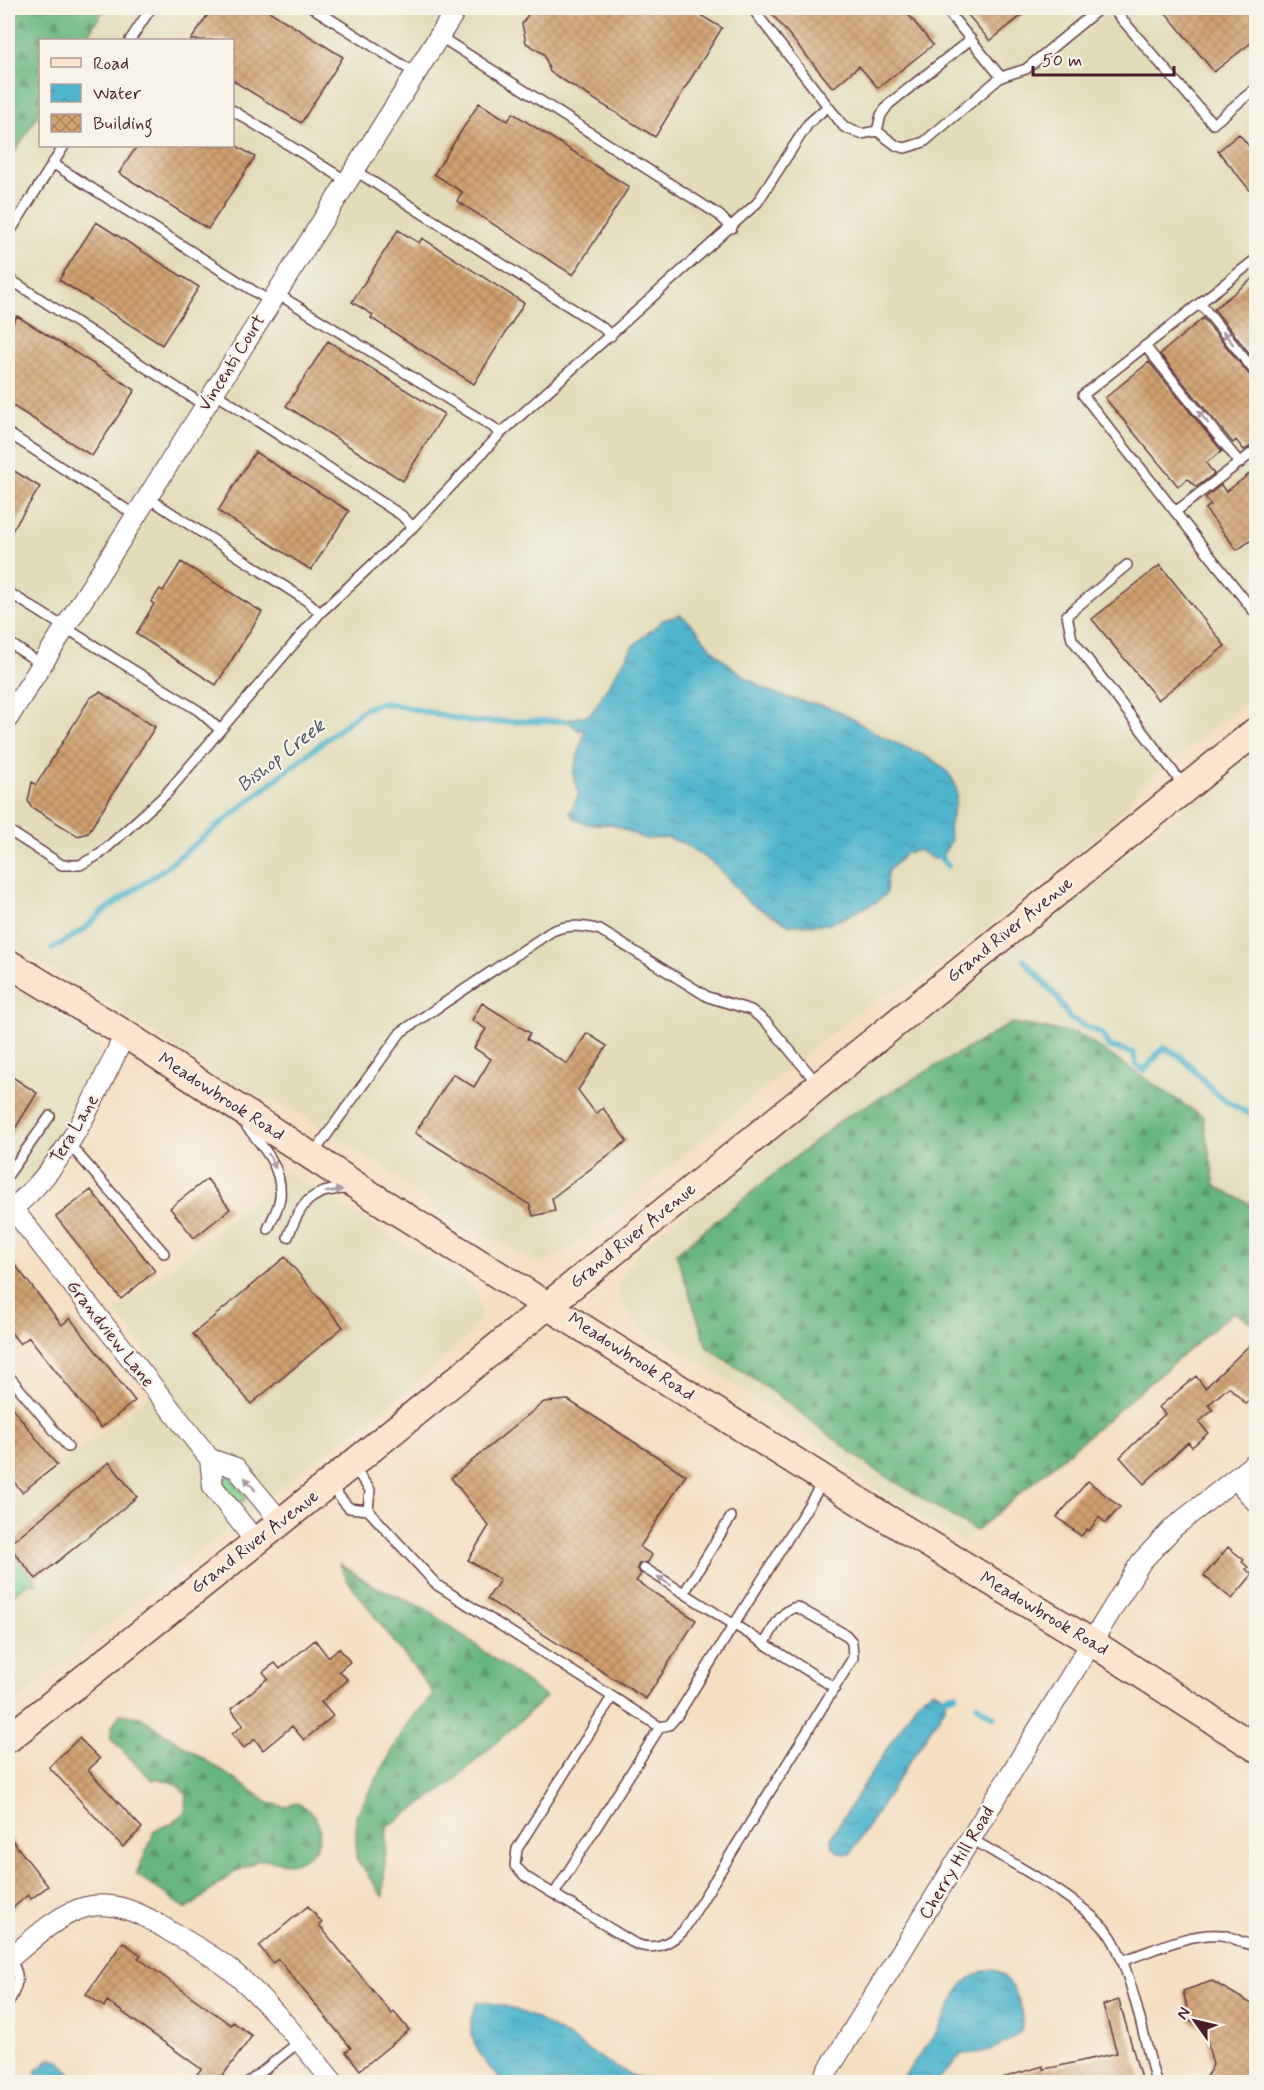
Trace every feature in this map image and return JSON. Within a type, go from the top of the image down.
[{"type":"main road","name":"Grand River Avenue","points":[[8,1738],[352,1465],[1257,731]]},
{"type":"main road","name":"Meadowbrook Road","points":[[8,963],[125,1034],[363,1190],[549,1304],[825,1480],[1091,1642],[1257,1748]]},
{"type":"street","name":"Vincenti Court","points":[[8,718],[457,8]]},
{"type":"street","name":"Tera Lane","points":[[10,1210],[45,1177],[69,1144],[82,1124],[125,1034]]},
{"type":"street","name":"Grandview Lane","points":[[10,1210],[210,1459]]},
{"type":"street","points":[[256,1542],[213,1487],[210,1459],[236,1468],[281,1522]]},
{"type":"street","name":"Cherry Hill Road","points":[[821,2082],[1141,1562],[1174,1527],[1257,1462]]},
{"type":"street","points":[[1236,1479],[1257,1502]]},
{"type":"street","points":[[8,1959],[49,1926],[70,1913],[87,1907],[126,1908],[146,1917],[231,1970],[258,1995],[333,2082]]},
{"type":"lane","points":[[131,39],[150,8]]},
{"type":"lane","points":[[313,8],[415,73]]},
{"type":"lane","points":[[752,8],[844,127],[861,134],[877,131],[897,147],[914,146],[924,142],[1001,77],[1026,69],[1100,8]]},
{"type":"lane","points":[[945,8],[1001,77]]},
{"type":"lane","points":[[1112,8],[1213,124],[1257,88]]},
{"type":"lane","points":[[439,36],[719,215],[732,228]]},
{"type":"lane","points":[[877,131],[881,115],[889,104],[971,39]]},
{"type":"lane","points":[[8,830],[62,865],[70,866],[90,861],[166,794],[320,613],[413,527],[500,434],[732,228],[757,202],[807,124],[827,107]]},
{"type":"lane","points":[[234,111],[350,176],[593,322],[611,336]]},
{"type":"lane","points":[[8,235],[63,147]]},
{"type":"lane","points":[[52,163],[500,434]]},
{"type":"lane","points":[[1257,259],[1083,395],[1257,615]]},
{"type":"lane","points":[[8,278],[401,515],[413,527]]},
{"type":"lane","points":[[1200,303],[1257,373]]},
{"type":"lane","points":[[1145,346],[1240,463]]},
{"type":"lane","points":[[8,434],[135,515]]},
{"type":"lane","points":[[1176,512],[1257,450]]},
{"type":"lane","points":[[147,498],[307,601],[320,613]]},
{"type":"lane","points":[[1127,565],[1068,615],[1072,639],[1185,788]]},
{"type":"lane","points":[[8,592],[199,711],[219,729]]},
{"type":"lane","points":[[8,642],[41,664]]},
{"type":"lane","points":[[312,1156],[401,1032],[552,931],[563,926],[587,926],[600,930],[708,997],[751,1010],[767,1023],[818,1085]]},
{"type":"lane","points":[[223,1099],[265,1149],[276,1168],[280,1197],[268,1229]]},
{"type":"lane","points":[[8,1175],[50,1116]]},
{"type":"lane","points":[[69,1144],[164,1253]]},
{"type":"lane","points":[[288,1237],[296,1214],[315,1194],[337,1190],[363,1190]]},
{"type":"lane","points":[[8,1375],[68,1447]]},
{"type":"lane","points":[[352,1465],[370,1490],[368,1510]]},
{"type":"lane","points":[[328,1484],[349,1508],[368,1510],[437,1585],[660,1727],[669,1725],[677,1716],[825,1480]]},
{"type":"lane","points":[[684,1593],[731,1517]]},
{"type":"lane","points":[[644,1568],[835,1688]]},
{"type":"lane","points":[[612,1697],[517,1849],[515,1866],[520,1872],[554,1894],[641,1947],[657,1946],[674,1939],[682,1931],[853,1658],[852,1642],[846,1635],[797,1607],[789,1608],[783,1614],[764,1644]]},
{"type":"lane","points":[[554,1894],[660,1727]]},
{"type":"lane","points":[[972,1839],[1090,1915],[1110,1936],[1122,1961],[1156,2082]]},
{"type":"lane","points":[[1122,1961],[1206,1936],[1221,1935],[1249,1946],[1257,1946]]},
{"type":"lane","points":[[8,1959],[18,1975],[18,1983],[8,2004]]},
{"type":"lane","points":[[249,2082],[299,2042]]},
{"type":"shaded area","points":[[8,8],[1256,8],[1256,694],[1140,788],[1113,822],[1057,872],[931,973],[868,1004],[559,1257],[545,1262],[535,1261],[489,1238],[439,1211],[377,1163],[297,1112],[227,1082],[8,941]]},
{"type":"shaded area","points":[[1256,749],[1256,1291],[963,1541],[876,1490],[792,1422],[639,1325],[621,1304],[618,1296],[620,1278],[641,1249],[659,1233]]},
{"type":"shaded area","points":[[8,980],[90,1032],[97,1038],[102,1055],[78,1106],[48,1157],[26,1183],[8,1199]]},
{"type":"shaded area","points":[[287,1172],[468,1284],[476,1294],[481,1311],[476,1328],[463,1342],[398,1397],[172,1572],[8,1707],[8,1598],[27,1583],[36,1583],[8,1549],[8,1505],[169,1380],[115,1311]]},
{"type":"green space","points":[[8,8],[105,8],[85,39],[39,39],[39,113],[15,152],[8,153]]},
{"type":"green space","points":[[1012,1023],[1078,1034],[1203,1117],[1215,1186],[1256,1207],[1256,1325],[1233,1312],[976,1531],[869,1466],[787,1402],[707,1347],[676,1253],[844,1118]]},
{"type":"green space","points":[[229,1476],[245,1496],[244,1501],[238,1502],[222,1482],[224,1477]]},
{"type":"green space","points":[[8,1549],[37,1583],[27,1583],[8,1598]]},
{"type":"green space","points":[[340,1564],[372,1585],[426,1609],[546,1697],[448,1786],[387,1827],[383,1897],[356,1858],[356,1816],[409,1721],[434,1694],[348,1581]]},
{"type":"green space","points":[[120,1714],[140,1717],[270,1803],[285,1807],[296,1803],[306,1808],[314,1815],[320,1833],[314,1850],[306,1857],[291,1863],[264,1859],[257,1861],[235,1872],[187,1909],[136,1874],[149,1847],[154,1830],[171,1824],[185,1813],[187,1795],[172,1782],[152,1780],[111,1739],[111,1728]]},
{"type":"water","points":[[680,615],[693,626],[722,659],[755,683],[777,694],[836,710],[885,738],[925,756],[946,770],[957,793],[949,832],[951,841],[941,858],[933,859],[919,850],[906,853],[887,872],[886,894],[876,902],[830,924],[790,925],[748,902],[717,866],[683,843],[668,838],[645,839],[612,824],[587,824],[575,819],[570,813],[579,794],[573,775],[585,730],[578,730],[567,720],[591,714],[633,646],[663,620]]},
{"type":"water","points":[[933,1690],[945,1697],[945,1707],[850,1854],[839,1852],[832,1845],[831,1837],[918,1700]]},
{"type":"water","points":[[993,1969],[1013,1987],[1020,2004],[1021,2031],[994,2048],[978,2053],[962,2054],[936,2082],[901,2082],[938,2030],[961,1987],[979,1973]]},
{"type":"water","points":[[478,2002],[501,2005],[523,2013],[565,2035],[627,2073],[648,2082],[502,2082],[481,2055],[472,2035],[473,2013]]},
{"type":"water","points":[[52,2058],[55,2061],[58,2059],[77,2082],[39,2082],[35,2078],[38,2075],[35,2071]]},
{"type":"building","points":[[212,8],[264,8],[343,57],[301,123],[234,81],[234,39],[192,39]]},
{"type":"building","points":[[532,8],[689,8],[722,28],[655,137],[550,72],[544,54],[526,43],[522,24]]},
{"type":"building","points":[[767,8],[903,8],[933,45],[878,88],[859,66],[833,88]]},
{"type":"building","points":[[962,8],[1031,8],[990,41]]},
{"type":"building","points":[[1162,8],[1257,8],[1257,38],[1214,72]]},
{"type":"building","points":[[479,103],[508,121],[513,113],[629,187],[573,275],[457,201],[462,192],[434,174]]},
{"type":"building","points":[[1239,134],[1257,156],[1257,199],[1218,151]]},
{"type":"building","points":[[237,146],[255,157],[208,229],[119,173],[136,147]]},
{"type":"building","points":[[96,222],[199,287],[162,345],[59,280]]},
{"type":"building","points":[[398,230],[419,243],[422,238],[524,303],[474,384],[371,318],[373,315],[352,302]]},
{"type":"building","points":[[1257,275],[1257,363],[1214,309]]},
{"type":"building","points":[[17,316],[135,390],[92,456],[8,403],[8,330]]},
{"type":"building","points":[[1203,318],[1251,377],[1257,380],[1257,443],[1244,450],[1236,440],[1233,443],[1160,354]]},
{"type":"building","points":[[328,341],[444,414],[403,481],[286,406]]},
{"type":"building","points":[[1149,362],[1222,451],[1206,463],[1214,474],[1196,487],[1188,479],[1178,486],[1105,398]]},
{"type":"building","points":[[255,452],[349,511],[311,570],[218,511]]},
{"type":"building","points":[[8,467],[40,487],[8,537]]},
{"type":"building","points":[[1257,468],[1257,536],[1237,550],[1205,509],[1211,505],[1205,498],[1221,485],[1226,492]]},
{"type":"building","points":[[181,562],[262,612],[216,685],[136,634],[154,604],[151,602],[160,589],[163,591]]},
{"type":"building","points":[[1160,565],[1225,646],[1158,700],[1092,619]]},
{"type":"building","points":[[100,692],[155,727],[88,833],[78,836],[31,807],[28,801],[32,782],[36,785],[90,698]]},
{"type":"building","points":[[482,1003],[530,1033],[527,1039],[567,1064],[587,1033],[607,1046],[578,1090],[596,1114],[603,1108],[627,1141],[552,1198],[555,1211],[533,1216],[530,1205],[415,1133],[453,1074],[474,1087],[491,1059],[474,1048],[486,1029],[472,1020]]},
{"type":"building","points":[[8,1074],[37,1093],[8,1140]]},
{"type":"building","points":[[207,1179],[230,1209],[194,1238],[170,1208]]},
{"type":"building","points":[[91,1190],[155,1271],[121,1299],[56,1217]]},
{"type":"building","points":[[8,1256],[62,1325],[70,1318],[135,1401],[101,1428],[29,1337],[20,1344],[8,1329]]},
{"type":"building","points":[[285,1257],[343,1327],[251,1404],[193,1334]]},
{"type":"building","points":[[1257,1338],[1257,1394],[1246,1404],[1229,1387],[1208,1405],[1213,1410],[1199,1422],[1208,1433],[1192,1447],[1188,1442],[1144,1484],[1120,1457],[1165,1414],[1159,1407],[1196,1376],[1205,1388]]},
{"type":"building","points":[[568,1400],[686,1475],[640,1547],[652,1555],[648,1562],[639,1564],[637,1568],[641,1574],[636,1581],[696,1620],[646,1699],[487,1599],[500,1580],[468,1560],[489,1526],[451,1478],[544,1402]]},
{"type":"building","points":[[8,1402],[57,1465],[22,1492],[8,1474]]},
{"type":"building","points":[[109,1462],[137,1497],[36,1579],[8,1545]]},
{"type":"building","points":[[1088,1481],[1120,1507],[1106,1523],[1099,1517],[1089,1531],[1087,1529],[1081,1536],[1057,1517]]},
{"type":"building","points":[[1228,1547],[1244,1560],[1242,1562],[1252,1575],[1232,1599],[1204,1576]]},
{"type":"building","points":[[315,1640],[328,1657],[339,1648],[350,1662],[339,1671],[348,1680],[321,1702],[333,1716],[304,1740],[292,1726],[263,1750],[255,1739],[244,1748],[232,1734],[243,1725],[231,1709],[268,1678],[263,1672],[275,1663],[280,1669]]},
{"type":"building","points":[[79,1738],[100,1759],[88,1770],[142,1828],[123,1847],[49,1767]]},
{"type":"building","points":[[8,1835],[48,1886],[31,1899],[28,1895],[8,1912]]},
{"type":"building","points":[[308,1906],[322,1923],[319,1925],[392,2014],[394,2012],[409,2030],[360,2070],[346,2052],[351,2048],[278,1959],[273,1963],[259,1946]]},
{"type":"building","points":[[123,1942],[141,1955],[138,1958],[231,2025],[233,2022],[252,2036],[218,2082],[209,2082],[197,2074],[201,2069],[107,2001],[104,2007],[86,1994]]},
{"type":"building","points":[[1212,1981],[1257,2007],[1257,2082],[1203,2082],[1213,2065],[1204,2029],[1190,2020],[1183,1991]]},
{"type":"building","points":[[1119,2000],[1142,2082],[1002,2082],[1002,2078],[1043,2066],[1043,2069],[1055,2067],[1117,2053],[1103,2005]]},
{"type":"waterway","name":"Bishop Creek","points":[[52,949],[83,930],[102,912],[164,869],[364,709],[380,703],[472,722],[566,721]]},
{"type":"waterway","name":"Bishop Creek","points":[[941,858],[948,866]]},
{"type":"waterway","name":"Bishop Creek","points":[[1024,960],[1057,997],[1070,1019],[1103,1034],[1108,1046],[1133,1053],[1136,1064],[1144,1071],[1163,1048],[1171,1051],[1186,1062],[1219,1096],[1237,1108],[1256,1116]]},
{"type":"waterway","points":[[945,1697],[956,1694]]},
{"type":"waterway","points":[[977,1705],[994,1717]]}]
